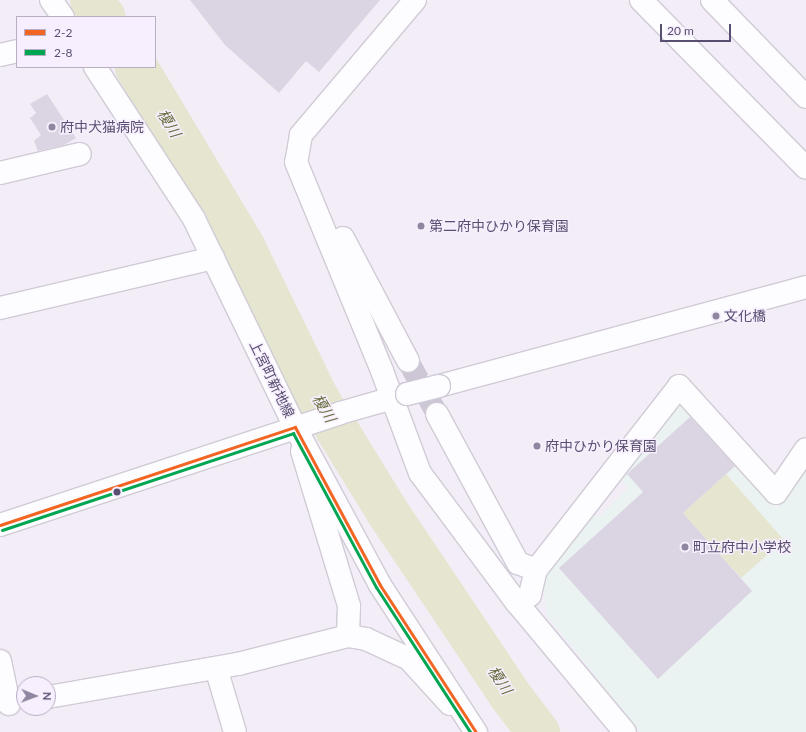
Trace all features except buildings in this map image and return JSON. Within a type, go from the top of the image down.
[{"type":"street","points":[[52,0],[61,16]]},
{"type":"street","points":[[415,0],[301,135],[296,162],[392,398],[420,473],[517,603],[625,732]]},
{"type":"street","points":[[641,0],[806,168]]},
{"type":"street","points":[[712,0],[806,97]]},
{"type":"street","points":[[0,55],[16,51]]},
{"type":"street","name":"上宮町新地線","points":[[96,68],[194,219],[295,427],[380,585],[475,732]]},
{"type":"street","points":[[0,173],[80,154]]},
{"type":"street","points":[[316,208],[332,214],[354,262],[408,361]]},
{"type":"street","points":[[0,308],[213,258]]},
{"type":"street","points":[[0,525],[295,427],[392,398],[806,287]]},
{"type":"street","points":[[517,603],[530,595],[536,570],[679,386],[776,493],[806,449]]},
{"type":"street","points":[[436,414],[518,563],[536,570]]},
{"type":"street","points":[[295,427],[349,606],[348,636]]},
{"type":"street","points":[[56,696],[216,668],[348,636],[366,639],[409,659],[475,732]]},
{"type":"street","points":[[0,661],[11,704]]},
{"type":"street","points":[[216,668],[235,732]]},
{"type":"shaded area","name":"町立府中小学校","points":[[689,404],[779,508],[806,469],[806,732],[640,732],[548,617],[541,579],[587,515],[601,516],[628,487],[616,474],[678,405]]},
{"type":"shaded area","points":[[726,474],[784,540],[741,578],[683,513]]},
{"type":"waterway","name":"榎川","points":[[91,0],[103,16]]},
{"type":"waterway","name":"榎川","points":[[137,68],[243,246],[316,396],[388,513],[509,694],[538,732]]},
{"type":"tunnel","points":[[408,361],[437,414]]},
{"type":"transit line","name":"2-2","points":[[295,427],[380,585],[476,732]]},
{"type":"transit line","name":"2-2","points":[[0,525],[295,427]]},
{"type":"transit line","name":"2-8","points":[[2,530],[293,433],[376,587],[470,732]]},
{"type":"place","name":"府中犬猫病院","points":[[52,127]]},
{"type":"place","name":"第二府中ひかり保育園","points":[[421,226]]},
{"type":"place","name":"文化橋","points":[[716,316]]},
{"type":"place","name":"府中ひかり保育園","points":[[537,446]]},
{"type":"place","name":"町立府中小学校","points":[[685,547]]}]
